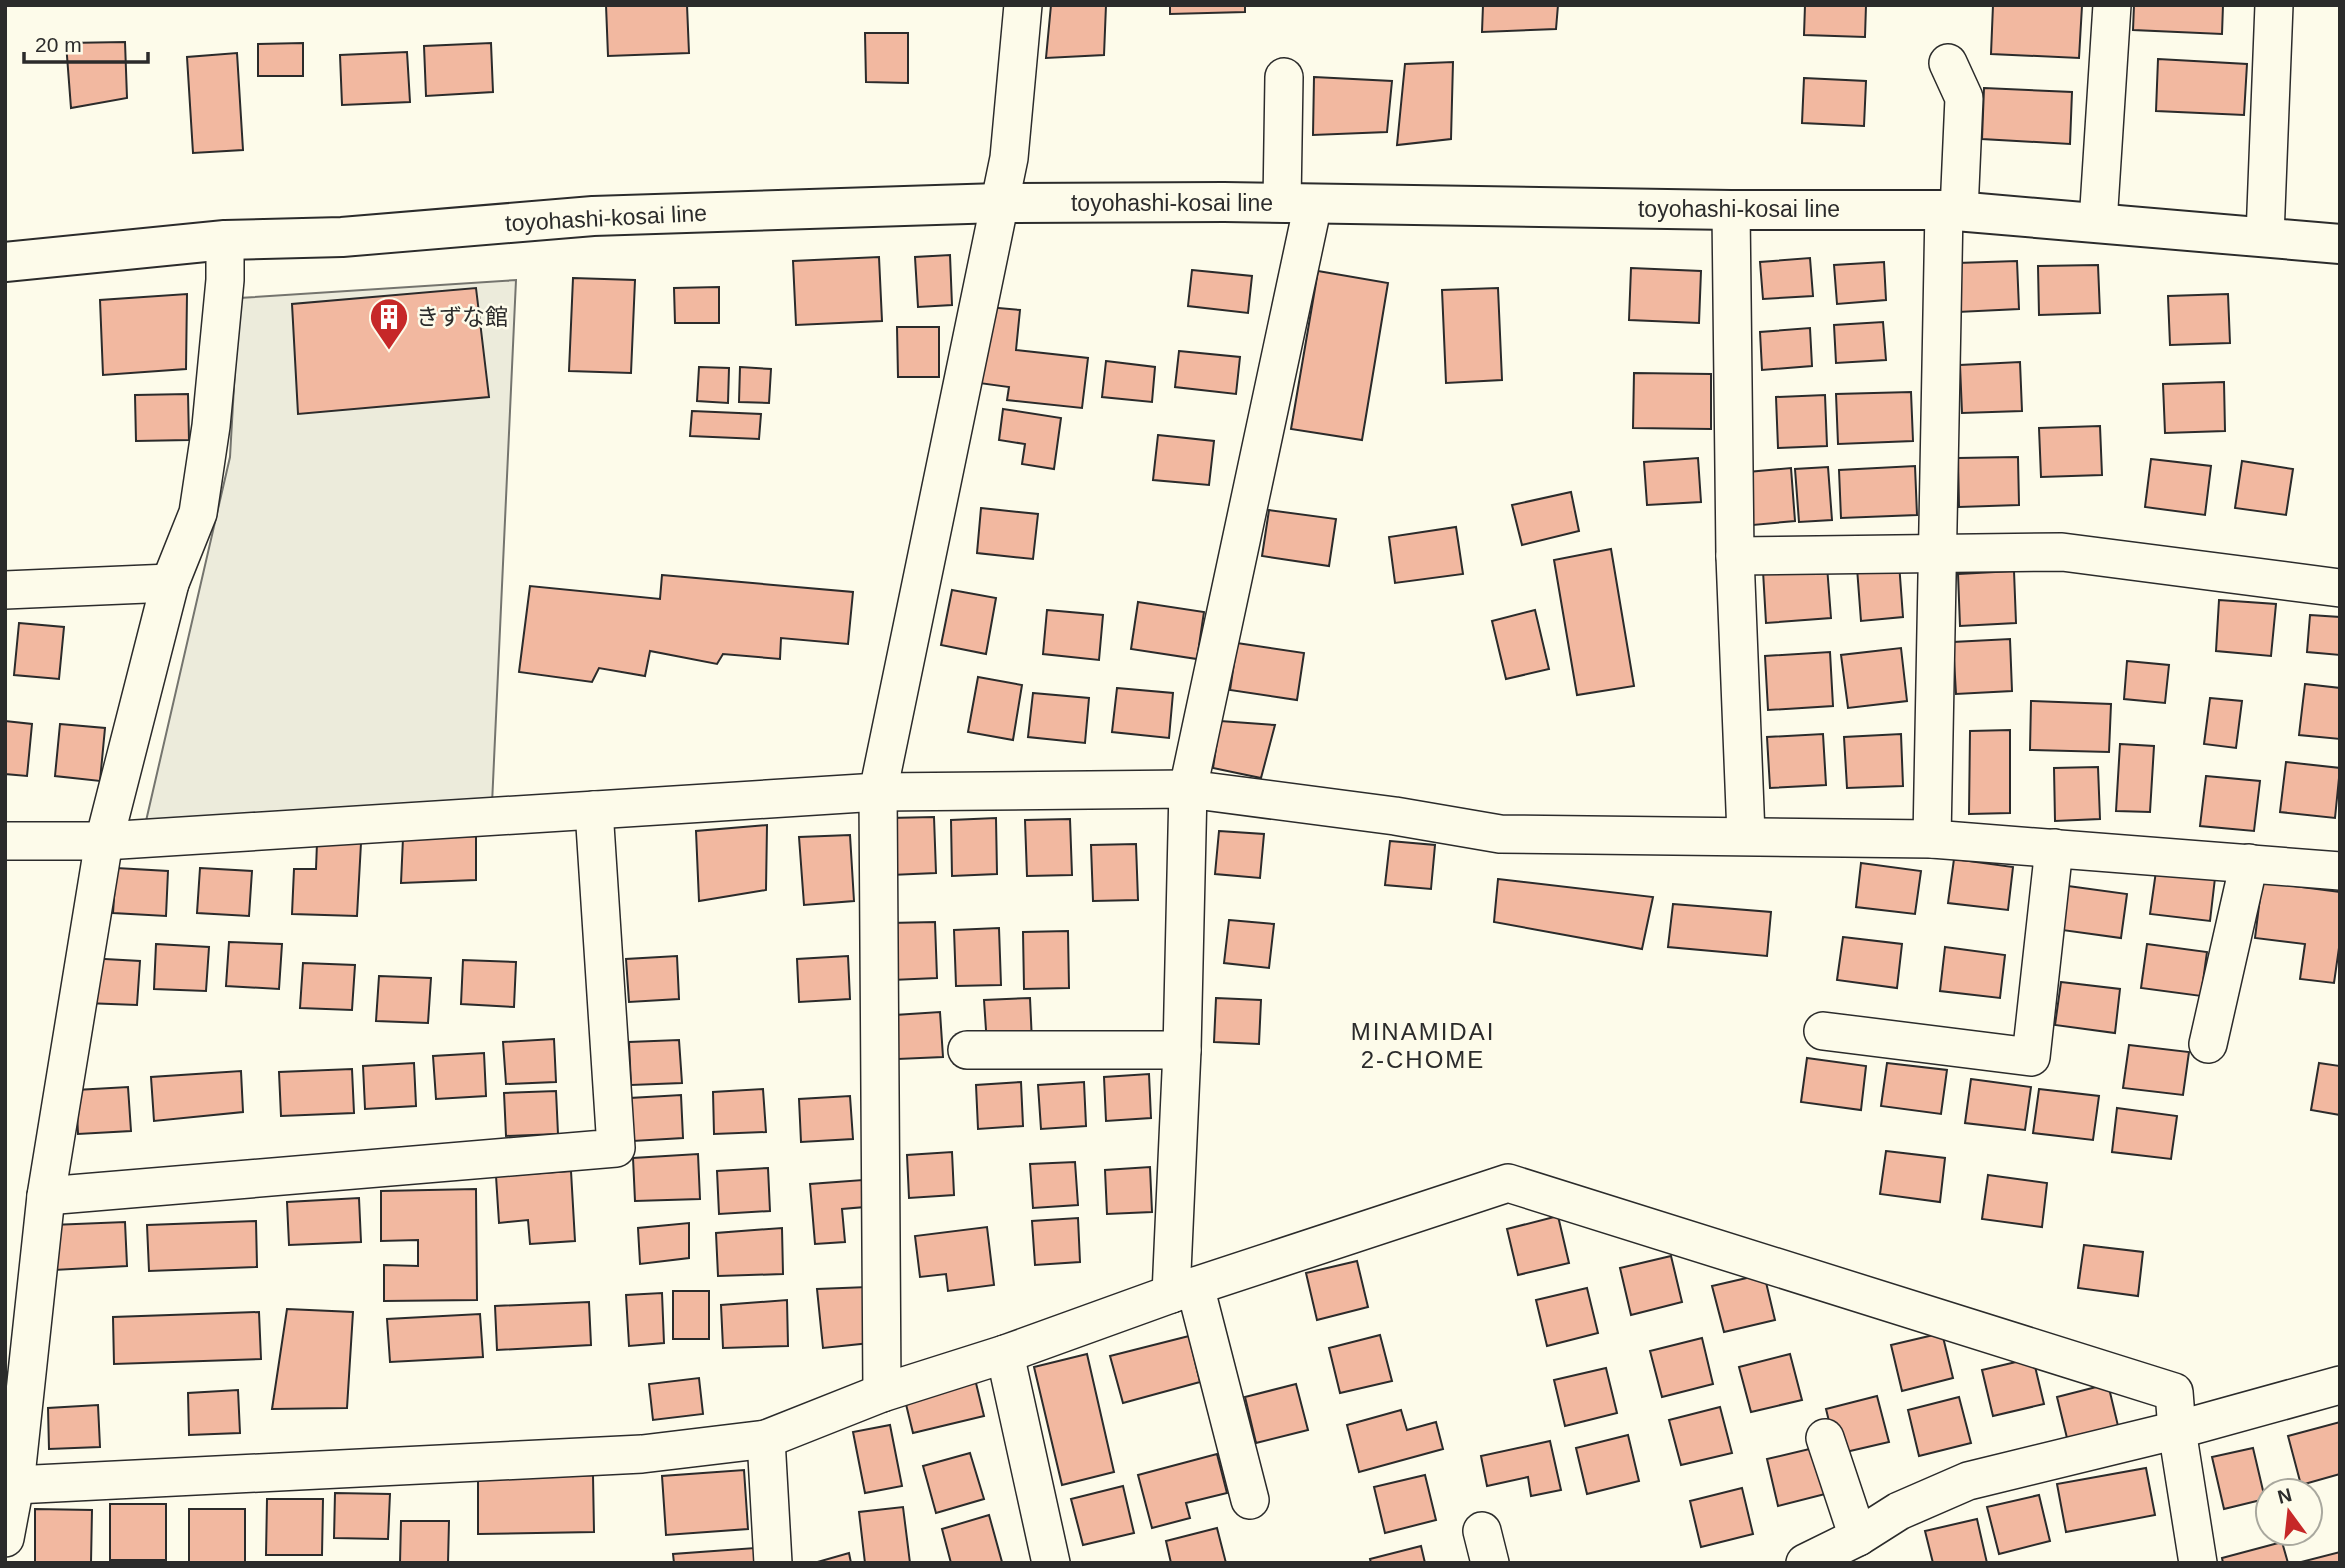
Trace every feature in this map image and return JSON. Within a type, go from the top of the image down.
[{"type":"main road","name":"toyohashi-kosai line","points":[[5,262],[225,240],[342,237],[593,216],[999,203],[1298,203],[1952,211],[2340,244]]},
{"type":"street","points":[[882,1392],[878,792],[1009,158],[1023,5]]},
{"type":"street","points":[[2098,223],[2112,5]]},
{"type":"street","points":[[2265,236],[2274,5]]},
{"type":"street","points":[[1932,839],[1937,554],[1952,211],[1964,98],[1948,64]]},
{"type":"street","points":[[1250,1500],[1183,1290],[1182,1049],[1188,789],[1298,203],[1284,77]]},
{"type":"street","points":[[1731,210],[1735,556],[1746,835]]},
{"type":"street","points":[[5,1538],[15,1485],[46,1196],[104,841],[170,583],[198,513],[225,280],[225,240]]},
{"type":"street","points":[[1735,556],[2062,552],[2340,588]]},
{"type":"street","points":[[5,590],[170,583]]},
{"type":"street","points":[[5,841],[104,841],[878,792],[1188,789],[1395,816],[1500,834],[1932,839],[2340,871]]},
{"type":"street","points":[[46,1196],[616,1148],[594,810]]},
{"type":"street","points":[[1823,1031],[2031,1057],[2054,848]]},
{"type":"street","points":[[2208,1044],[2249,863]]},
{"type":"street","points":[[967,1050],[1182,1049]]},
{"type":"street","points":[[15,1485],[642,1454],[766,1439],[882,1392],[1005,1354],[1183,1290],[1508,1183],[2174,1392],[2177,1430],[2198,1563]]},
{"type":"street","points":[[1005,1354],[1051,1563]]},
{"type":"street","points":[[1805,1563],[1858,1537],[1899,1511],[1968,1481],[2177,1430],[2340,1385]]},
{"type":"street","points":[[1825,1438],[1858,1537]]},
{"type":"street","points":[[766,1439],[773,1563]]},
{"type":"shaded area","points":[[516,280],[492,804],[146,821],[230,457],[239,298]]},
{"type":"building","points":[[606,5],[687,5],[689,53],[608,56]]},
{"type":"building","points":[[1051,5],[1106,5],[1104,55],[1046,58]]},
{"type":"building","points":[[1170,5],[1245,5],[1245,12],[1170,14]]},
{"type":"building","points":[[1483,5],[1558,5],[1556,29],[1482,32]]},
{"type":"building","points":[[1805,5],[1866,5],[1865,37],[1804,35]]},
{"type":"building","points":[[1993,5],[2082,6],[2079,58],[1991,54]]},
{"type":"building","points":[[2134,5],[2223,5],[2222,34],[2133,30]]},
{"type":"building","points":[[865,33],[908,33],[908,83],[866,82]]},
{"type":"building","points":[[125,42],[127,98],[71,108],[66,43]]},
{"type":"building","points":[[303,43],[303,76],[258,76],[258,44]]},
{"type":"building","points":[[491,43],[493,92],[426,96],[424,46]]},
{"type":"building","points":[[407,52],[410,102],[342,105],[340,55]]},
{"type":"building","points":[[237,53],[243,150],[193,153],[187,57]]},
{"type":"building","points":[[2158,59],[2247,64],[2244,115],[2156,111]]},
{"type":"building","points":[[1453,62],[1451,139],[1397,145],[1405,64]]},
{"type":"building","points":[[1314,77],[1392,81],[1387,132],[1313,135]]},
{"type":"building","points":[[1804,78],[1866,81],[1864,126],[1802,123]]},
{"type":"building","points":[[1984,88],[2072,92],[2070,144],[1982,139]]},
{"type":"building","points":[[950,255],[952,305],[918,307],[915,257]]},
{"type":"building","points":[[879,257],[882,321],[796,325],[793,261]]},
{"type":"building","points":[[1810,258],[1813,296],[1763,299],[1760,262]]},
{"type":"building","points":[[2017,261],[2019,309],[1958,312],[1957,263]]},
{"type":"building","points":[[1884,262],[1886,300],[1837,304],[1834,265]]},
{"type":"building","points":[[2098,265],[2100,313],[2039,315],[2038,266]]},
{"type":"building","points":[[1631,268],[1701,271],[1699,323],[1629,320]]},
{"type":"building","points":[[1192,270],[1252,276],[1248,313],[1188,306]]},
{"type":"building","points":[[1318,271],[1388,283],[1362,440],[1291,429]]},
{"type":"building","points":[[573,278],[635,280],[631,373],[569,371]]},
{"type":"building","points":[[719,287],[719,323],[675,323],[674,288]]},
{"type":"building","name":"きずな館","points":[[476,288],[489,397],[298,414],[292,304]]},
{"type":"building","points":[[1498,288],[1502,380],[1446,383],[1442,290]]},
{"type":"building","points":[[187,294],[186,369],[103,375],[100,300]]},
{"type":"building","points":[[2228,294],[2230,343],[2170,345],[2168,296]]},
{"type":"building","points":[[987,307],[1020,310],[1016,350],[1088,358],[1082,408],[1007,400],[1009,387],[979,383]]},
{"type":"building","points":[[1883,322],[1886,360],[1836,363],[1834,325]]},
{"type":"building","points":[[897,327],[939,327],[939,377],[898,377]]},
{"type":"building","points":[[1810,328],[1812,366],[1762,370],[1760,332]]},
{"type":"building","points":[[1179,351],[1240,357],[1236,394],[1175,387]]},
{"type":"building","points":[[1106,361],[1155,367],[1152,402],[1102,397]]},
{"type":"building","points":[[2020,362],[2022,411],[1962,413],[1960,365]]},
{"type":"building","points":[[699,367],[729,368],[728,403],[697,401]]},
{"type":"building","points":[[740,367],[771,369],[769,403],[739,402]]},
{"type":"building","points":[[1634,373],[1711,374],[1711,429],[1633,428]]},
{"type":"building","points":[[2224,382],[2225,431],[2165,433],[2163,384]]},
{"type":"building","points":[[1911,392],[1913,441],[1838,444],[1836,394]]},
{"type":"building","points":[[188,394],[189,440],[136,441],[135,395]]},
{"type":"building","points":[[1825,395],[1827,446],[1778,448],[1776,397]]},
{"type":"building","points":[[1003,409],[1061,418],[1054,469],[1022,464],[1025,444],[999,440]]},
{"type":"building","points":[[692,411],[761,414],[759,439],[690,436]]},
{"type":"building","points":[[2100,426],[2102,475],[2041,477],[2039,428]]},
{"type":"building","points":[[1158,435],[1214,441],[1209,485],[1153,480]]},
{"type":"building","points":[[2018,457],[2019,505],[1959,507],[1958,458]]},
{"type":"building","points":[[1698,458],[1701,502],[1647,505],[1644,462]]},
{"type":"building","points":[[2151,459],[2211,466],[2205,515],[2145,507]]},
{"type":"building","points":[[2242,461],[2293,469],[2286,515],[2235,508]]},
{"type":"building","points":[[1915,466],[1917,515],[1841,518],[1839,470]]},
{"type":"building","points":[[1828,467],[1832,520],[1799,522],[1795,469]]},
{"type":"building","points":[[1791,468],[1795,521],[1753,525],[1748,472]]},
{"type":"building","points":[[1571,492],[1579,531],[1522,545],[1512,505]]},
{"type":"building","points":[[981,508],[1038,514],[1033,559],[977,553]]},
{"type":"building","points":[[1269,510],[1336,519],[1329,566],[1262,556]]},
{"type":"building","points":[[1456,527],[1463,574],[1395,583],[1389,537]]},
{"type":"building","points":[[1611,549],[1634,686],[1577,695],[1554,560]]},
{"type":"building","points":[[1899,563],[1903,617],[1861,621],[1857,568]]},
{"type":"building","points":[[1827,566],[1831,618],[1766,623],[1763,571]]},
{"type":"building","points":[[2014,571],[2016,623],[1960,626],[1958,574]]},
{"type":"building","points":[[662,575],[853,592],[848,644],[781,638],[780,659],[723,654],[717,664],[650,651],[645,676],[599,668],[592,682],[519,672],[530,586],[660,599]]},
{"type":"building","points":[[952,590],[996,598],[986,654],[941,645]]},
{"type":"building","points":[[2219,600],[2276,604],[2271,656],[2216,651]]},
{"type":"building","points":[[1138,602],[1204,612],[1197,659],[1131,649]]},
{"type":"building","points":[[1047,610],[1103,615],[1099,660],[1043,654]]},
{"type":"building","points":[[1535,610],[1549,669],[1506,679],[1492,621]]},
{"type":"building","points":[[2310,615],[2340,617],[2340,655],[2307,652]]},
{"type":"building","points":[[19,623],[64,627],[59,679],[14,675]]},
{"type":"building","points":[[2010,639],[2012,691],[1956,694],[1953,642]]},
{"type":"building","points":[[1237,643],[1304,653],[1297,700],[1230,690]]},
{"type":"building","points":[[1901,648],[1907,701],[1848,708],[1841,655]]},
{"type":"building","points":[[1830,652],[1833,706],[1768,710],[1765,656]]},
{"type":"building","points":[[2127,661],[2169,665],[2165,703],[2124,699]]},
{"type":"building","points":[[978,677],[1022,685],[1013,740],[968,732]]},
{"type":"building","points":[[2305,684],[2340,688],[2340,739],[2299,735]]},
{"type":"building","points":[[1117,688],[1173,693],[1169,738],[1112,732]]},
{"type":"building","points":[[1033,693],[1089,698],[1085,743],[1028,737]]},
{"type":"building","points":[[2210,698],[2242,701],[2236,748],[2204,744]]},
{"type":"building","points":[[2031,701],[2111,704],[2109,752],[2030,750]]},
{"type":"building","points":[[5,721],[32,724],[27,776],[5,774]]},
{"type":"building","points":[[1220,721],[1275,725],[1261,778],[1213,768]]},
{"type":"building","points":[[60,724],[105,728],[100,781],[55,776]]},
{"type":"building","points":[[2010,730],[2010,813],[1969,814],[1970,731]]},
{"type":"building","points":[[1823,734],[1826,785],[1770,788],[1767,737]]},
{"type":"building","points":[[1901,734],[1903,786],[1847,788],[1844,737]]},
{"type":"building","points":[[2120,744],[2154,746],[2150,812],[2116,811]]},
{"type":"building","points":[[2286,762],[2340,768],[2335,818],[2280,812]]},
{"type":"building","points":[[2098,767],[2100,819],[2055,821],[2054,768]]},
{"type":"building","points":[[2206,776],[2260,781],[2254,831],[2200,826]]},
{"type":"building","points":[[934,817],[936,873],[891,875],[889,818]]},
{"type":"building","points":[[996,818],[997,874],[952,876],[951,820]]},
{"type":"building","points":[[1070,819],[1072,875],[1027,876],[1025,820]]},
{"type":"building","points":[[767,825],[766,890],[699,901],[696,831]]},
{"type":"building","points":[[1219,831],[1264,834],[1260,878],[1215,874]]},
{"type":"building","points":[[850,835],[854,901],[804,905],[799,837]]},
{"type":"building","points":[[476,836],[476,880],[401,883],[403,838]]},
{"type":"building","points":[[1390,841],[1435,845],[1431,889],[1385,885]]},
{"type":"building","points":[[317,843],[361,843],[357,916],[292,914],[294,869],[316,869]]},
{"type":"building","points":[[1136,844],[1138,900],[1093,901],[1091,845]]},
{"type":"building","points":[[1954,859],[2013,867],[2008,910],[1948,903]]},
{"type":"building","points":[[1861,863],[1921,871],[1915,914],[1856,907]]},
{"type":"building","points":[[116,868],[168,871],[166,916],[113,913]]},
{"type":"building","points":[[200,868],[252,871],[249,916],[197,913]]},
{"type":"building","points":[[2156,871],[2215,878],[2210,921],[2150,914]]},
{"type":"building","points":[[1498,879],[1653,897],[1642,949],[1494,922]]},
{"type":"building","points":[[2262,882],[2340,892],[2340,941],[2334,983],[2300,979],[2305,944],[2255,938]]},
{"type":"building","points":[[2068,886],[2127,894],[2121,938],[2062,930]]},
{"type":"building","points":[[1673,904],[1771,912],[1767,956],[1668,947]]},
{"type":"building","points":[[1229,920],[1274,924],[1269,968],[1224,963]]},
{"type":"building","points":[[935,922],[937,978],[892,980],[889,923]]},
{"type":"building","points":[[999,928],[1001,985],[956,986],[954,930]]},
{"type":"building","points":[[1068,931],[1069,988],[1024,989],[1023,932]]},
{"type":"building","points":[[1843,937],[1902,944],[1897,988],[1837,980]]},
{"type":"building","points":[[229,942],[282,944],[279,989],[226,986]]},
{"type":"building","points":[[156,944],[209,947],[206,991],[154,989]]},
{"type":"building","points":[[2147,944],[2207,952],[2201,996],[2141,988]]},
{"type":"building","points":[[1945,947],[2005,955],[2000,998],[1940,991]]},
{"type":"building","points":[[677,956],[679,999],[629,1002],[626,959]]},
{"type":"building","points":[[848,956],[850,999],[799,1002],[797,959]]},
{"type":"building","points":[[87,958],[140,961],[137,1005],[85,1003]]},
{"type":"building","points":[[463,960],[516,962],[514,1007],[461,1004]]},
{"type":"building","points":[[303,963],[355,965],[352,1010],[300,1008]]},
{"type":"building","points":[[379,976],[431,978],[428,1023],[376,1021]]},
{"type":"building","points":[[2061,982],[2120,989],[2115,1033],[2055,1025]]},
{"type":"building","points":[[1030,998],[1032,1042],[987,1045],[984,1000]]},
{"type":"building","points":[[1216,998],[1261,1000],[1259,1044],[1214,1042]]},
{"type":"building","points":[[940,1012],[943,1057],[898,1059],[895,1015]]},
{"type":"building","points":[[554,1039],[556,1082],[506,1084],[503,1042]]},
{"type":"building","points":[[679,1040],[682,1083],[631,1085],[629,1042]]},
{"type":"building","points":[[2129,1045],[2189,1052],[2183,1095],[2123,1088]]},
{"type":"building","points":[[484,1053],[486,1096],[436,1099],[433,1056]]},
{"type":"building","points":[[1807,1058],[1866,1066],[1861,1110],[1801,1102]]},
{"type":"building","points":[[414,1063],[416,1106],[365,1109],[363,1066]]},
{"type":"building","points":[[1887,1063],[1947,1070],[1941,1114],[1881,1106]]},
{"type":"building","points":[[2319,1063],[2340,1066],[2340,1115],[2311,1110]]},
{"type":"building","points":[[352,1069],[354,1113],[281,1116],[279,1072]]},
{"type":"building","points":[[241,1071],[243,1112],[154,1121],[151,1077]]},
{"type":"building","points":[[1149,1074],[1151,1118],[1106,1121],[1104,1077]]},
{"type":"building","points":[[1971,1079],[2031,1087],[2025,1130],[1965,1123]]},
{"type":"building","points":[[1021,1082],[1023,1126],[978,1129],[976,1085]]},
{"type":"building","points":[[1084,1082],[1086,1126],[1041,1129],[1038,1085]]},
{"type":"building","points":[[128,1087],[131,1131],[78,1134],[76,1090]]},
{"type":"building","points":[[763,1089],[766,1132],[714,1134],[713,1092]]},
{"type":"building","points":[[2039,1089],[2099,1096],[2093,1140],[2033,1133]]},
{"type":"building","points":[[556,1091],[558,1134],[506,1136],[504,1093]]},
{"type":"building","points":[[681,1095],[683,1138],[633,1141],[630,1098]]},
{"type":"building","points":[[850,1096],[853,1139],[801,1142],[799,1099]]},
{"type":"building","points":[[2117,1108],[2177,1116],[2171,1159],[2112,1152]]},
{"type":"building","points":[[1886,1151],[1945,1158],[1940,1202],[1880,1194]]},
{"type":"building","points":[[952,1152],[954,1195],[909,1198],[907,1155]]},
{"type":"building","points":[[698,1154],[700,1199],[635,1201],[633,1158]]},
{"type":"building","points":[[1075,1162],[1078,1205],[1033,1208],[1030,1164]]},
{"type":"building","points":[[1150,1167],[1152,1212],[1107,1214],[1105,1170]]},
{"type":"building","points":[[768,1168],[770,1211],[719,1214],[717,1171]]},
{"type":"building","points":[[571,1171],[575,1241],[530,1244],[528,1220],[499,1223],[496,1176]]},
{"type":"building","points":[[1988,1175],[2047,1183],[2042,1227],[1982,1219]]},
{"type":"building","points":[[863,1180],[865,1207],[842,1209],[845,1242],[815,1244],[810,1184]]},
{"type":"building","points":[[476,1189],[477,1300],[384,1301],[384,1265],[418,1266],[418,1240],[381,1241],[381,1191]]},
{"type":"building","points":[[359,1198],[361,1242],[289,1245],[287,1202]]},
{"type":"building","points":[[1558,1216],[1569,1263],[1518,1275],[1507,1229]]},
{"type":"building","points":[[1078,1218],[1080,1262],[1035,1265],[1032,1221]]},
{"type":"building","points":[[256,1221],[257,1267],[149,1271],[147,1225]]},
{"type":"building","points":[[125,1222],[127,1266],[54,1270],[52,1225]]},
{"type":"building","points":[[689,1223],[689,1258],[640,1264],[638,1228]]},
{"type":"building","points":[[987,1227],[994,1285],[948,1291],[946,1274],[920,1277],[915,1236]]},
{"type":"building","points":[[782,1228],[783,1274],[718,1276],[716,1233]]},
{"type":"building","points":[[2084,1245],[2143,1252],[2138,1296],[2078,1288]]},
{"type":"building","points":[[1671,1256],[1682,1302],[1631,1315],[1620,1268]]},
{"type":"building","points":[[1357,1261],[1368,1307],[1317,1320],[1306,1273]]},
{"type":"building","points":[[1764,1274],[1775,1320],[1724,1332],[1712,1286]]},
{"type":"building","points":[[868,1287],[870,1343],[823,1348],[817,1289]]},
{"type":"building","points":[[1587,1288],[1598,1333],[1547,1346],[1536,1300]]},
{"type":"building","points":[[673,1291],[709,1291],[709,1339],[673,1339]]},
{"type":"building","points":[[662,1293],[664,1343],[629,1346],[626,1295]]},
{"type":"building","points":[[787,1300],[788,1346],[723,1348],[721,1305]]},
{"type":"building","points":[[589,1302],[591,1345],[497,1350],[495,1306]]},
{"type":"building","points":[[287,1309],[353,1312],[347,1408],[272,1409]]},
{"type":"building","points":[[259,1312],[261,1359],[114,1364],[113,1317]]},
{"type":"building","points":[[480,1314],[483,1357],[390,1362],[387,1319]]},
{"type":"building","points":[[1942,1333],[1953,1378],[1902,1391],[1891,1345]]},
{"type":"building","points":[[1380,1335],[1392,1381],[1340,1393],[1329,1348]]},
{"type":"building","points":[[1189,1336],[1200,1382],[1123,1403],[1110,1356]]},
{"type":"building","points":[[1702,1338],[1713,1384],[1662,1397],[1650,1351]]},
{"type":"building","points":[[1087,1354],[1114,1472],[1062,1485],[1034,1367]]},
{"type":"building","points":[[1790,1354],[1802,1400],[1751,1412],[1739,1367]]},
{"type":"building","points":[[2033,1358],[2044,1404],[1993,1416],[1982,1370]]},
{"type":"building","points":[[1606,1368],[1617,1413],[1565,1426],[1554,1380]]},
{"type":"building","points":[[699,1378],[703,1414],[653,1420],[649,1384]]},
{"type":"building","points":[[975,1379],[984,1416],[913,1433],[904,1396]]},
{"type":"building","points":[[1296,1384],[1308,1430],[1256,1443],[1245,1397]]},
{"type":"building","points":[[2108,1384],[2119,1430],[2068,1442],[2057,1397]]},
{"type":"building","points":[[238,1390],[240,1433],[189,1435],[188,1393]]},
{"type":"building","points":[[1877,1396],[1889,1442],[1837,1454],[1826,1409]]},
{"type":"building","points":[[1959,1397],[1971,1443],[1919,1456],[1908,1410]]},
{"type":"building","points":[[98,1405],[100,1447],[49,1449],[48,1408]]},
{"type":"building","points":[[1720,1407],[1732,1453],[1681,1465],[1669,1420]]},
{"type":"building","points":[[1401,1410],[1407,1430],[1436,1422],[1443,1449],[1359,1472],[1347,1425]]},
{"type":"building","points":[[2340,1422],[2340,1474],[2324,1479],[2299,1477],[2288,1436]]},
{"type":"building","points":[[890,1425],[902,1486],[865,1493],[853,1432]]},
{"type":"building","points":[[1628,1435],[1639,1481],[1587,1494],[1576,1448]]},
{"type":"building","points":[[1550,1441],[1561,1490],[1531,1496],[1528,1477],[1487,1486],[1481,1456]]},
{"type":"building","points":[[1818,1447],[1829,1493],[1778,1506],[1767,1459]]},
{"type":"building","points":[[2253,1448],[2260,1477],[2254,1477],[2254,1502],[2224,1509],[2212,1457]]},
{"type":"building","points":[[970,1453],[984,1499],[936,1513],[923,1466]]},
{"type":"building","points":[[1217,1454],[1227,1493],[1186,1503],[1190,1518],[1152,1528],[1138,1475]]},
{"type":"building","points":[[2146,1468],[2155,1515],[2066,1532],[2057,1484]]},
{"type":"building","points":[[744,1470],[748,1529],[666,1535],[662,1476]]},
{"type":"building","points":[[593,1475],[594,1532],[478,1534],[478,1477]]},
{"type":"building","points":[[1425,1475],[1436,1520],[1385,1533],[1374,1487]]},
{"type":"building","points":[[1123,1486],[1134,1533],[1083,1545],[1071,1499]]},
{"type":"building","points":[[1742,1488],[1753,1534],[1701,1547],[1690,1501]]},
{"type":"building","points":[[335,1493],[390,1494],[388,1539],[334,1538]]},
{"type":"building","points":[[2039,1495],[2050,1541],[1999,1554],[1987,1507]]},
{"type":"building","points":[[267,1499],[323,1499],[322,1555],[266,1555]]},
{"type":"building","points":[[110,1504],[166,1504],[166,1560],[110,1560]]},
{"type":"building","points":[[903,1507],[910,1563],[865,1563],[859,1512]]},
{"type":"building","points":[[35,1509],[92,1510],[91,1563],[35,1563]]},
{"type":"building","points":[[189,1509],[245,1509],[245,1563],[189,1563]]},
{"type":"building","points":[[989,1515],[1002,1562],[951,1563],[942,1529]]},
{"type":"building","points":[[1977,1519],[1987,1563],[1933,1563],[1925,1531]]},
{"type":"building","points":[[401,1521],[449,1521],[448,1563],[400,1563]]},
{"type":"building","points":[[1217,1528],[1226,1563],[1171,1563],[1166,1541]]},
{"type":"building","points":[[1421,1546],[1425,1563],[1371,1563],[1370,1559]]},
{"type":"building","points":[[2263,1547],[2283,1547],[2288,1563],[2223,1563],[2222,1558]]},
{"type":"building","points":[[755,1548],[756,1563],[674,1563],[673,1554]]},
{"type":"building","points":[[2340,1552],[2340,1563],[2301,1563],[2301,1562]]},
{"type":"building","points":[[849,1553],[851,1563],[814,1563]]},
{"type":"place","name":"きずな館","points":[[389,351]]},
{"type":"district","name":"MINAMIDAI 2-CHOME","points":[[1423,1046]]}]
